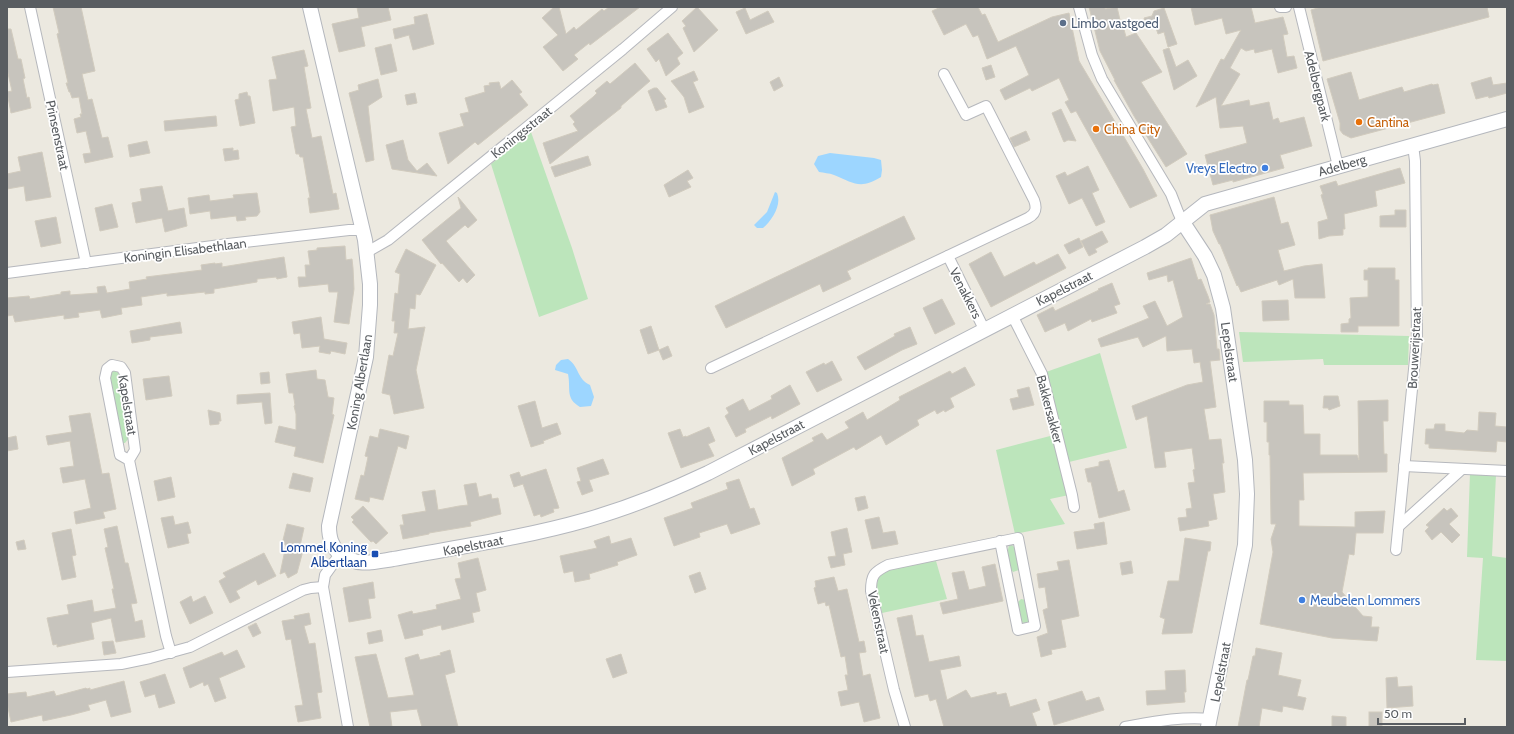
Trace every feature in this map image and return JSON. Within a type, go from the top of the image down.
[{"type":"main road","name":"Koning Albertlaan","points":[[310,7],[363,230],[370,284],[366,357],[329,526],[332,544],[340,554]]},
{"type":"main road","name":"Adelberg","points":[[1182,221],[1199,207],[1213,200],[1507,119]]},
{"type":"main road","name":"Kapelstraat","points":[[340,554],[357,563],[378,562],[556,528],[631,506],[708,473],[1145,247],[1166,235],[1182,221]]},
{"type":"main road","name":"Lepelstraat","points":[[1182,221],[1214,275],[1223,308],[1246,467],[1247,494],[1245,545],[1209,723]]},
{"type":"street","name":"Prinsenstraat","points":[[30,7],[86,263]]},
{"type":"street","name":"Koningsstraat","points":[[367,252],[388,240],[624,49],[672,7]]},
{"type":"street","name":"Lepelstraat","points":[[1079,7],[1092,55],[1102,79],[1171,194],[1182,221]]},
{"type":"street","points":[[1280,7],[1286,7]]},
{"type":"street","name":"Adelbergpark","points":[[1298,7],[1338,166]]},
{"type":"street","points":[[711,368],[1028,218],[1035,212],[1036,207],[1034,200],[986,106],[966,115],[944,74]]},
{"type":"street","name":"Brouwerijstraat","points":[[1396,550],[1417,339],[1415,160],[1413,145]]},
{"type":"street","name":"Koningin Elisabethlaan","points":[[7,273],[228,244],[349,230],[363,230]]},
{"type":"street","name":"Venakkers","points":[[948,256],[984,329]]},
{"type":"street","name":"Bakkersakker","points":[[1012,315],[1042,374],[1074,507]]},
{"type":"street","name":"Kapelstraat","points":[[129,460],[120,455],[105,378],[107,369],[112,364],[121,367],[125,373],[135,450],[129,460],[166,636],[171,653]]},
{"type":"street","points":[[1404,466],[1507,471]]},
{"type":"street","points":[[1399,526],[1462,469]]},
{"type":"street","name":"Vekenstraat","points":[[905,727],[894,690],[871,591],[873,576],[877,570],[888,565],[1000,541],[1018,538],[1035,626],[1018,630],[1000,541]]},
{"type":"street","points":[[340,554],[325,575],[324,587],[348,727]]},
{"type":"street","points":[[7,672],[121,664],[171,653],[190,647],[303,590],[324,587]]},
{"type":"street","points":[[1125,727],[1177,719],[1199,718],[1209,723]]},
{"type":"green space","points":[[531,132],[572,248],[588,299],[539,317],[491,164]]},
{"type":"green space","points":[[1239,332],[1409,336],[1408,365],[1324,365],[1323,359],[1243,362]]},
{"type":"green space","points":[[1100,353],[1127,448],[1069,462],[1046,372]]},
{"type":"green space","points":[[113,369],[118,371],[128,439],[125,443],[122,443],[120,440],[110,375]]},
{"type":"green space","points":[[1054,435],[1069,495],[1050,499],[1065,524],[1015,534],[996,450]]},
{"type":"green space","points":[[1470,473],[1496,475],[1492,556],[1507,558],[1507,661],[1476,660],[1483,558],[1467,557]]},
{"type":"green space","points":[[1012,545],[1015,548],[1019,568],[1019,570],[1013,572],[1008,559],[1008,549],[1009,546]]},
{"type":"green space","points":[[936,561],[947,599],[882,613],[877,582],[884,572],[894,568]]},
{"type":"green space","points":[[1021,599],[1026,600],[1030,623],[1025,624],[1022,622],[1018,602]]},
{"type":"water","points":[[830,153],[881,160],[881,177],[868,183],[857,184],[832,174],[819,172],[814,164],[818,156]]},
{"type":"water","points":[[775,192],[777,193],[778,202],[775,212],[770,221],[763,228],[757,228],[754,225],[767,212]]},
{"type":"water","points":[[568,359],[572,362],[580,376],[590,385],[594,397],[591,406],[580,407],[575,404],[570,397],[568,374],[555,370],[556,365],[561,360]]},
{"type":"building","points":[[53,7],[81,7],[95,71],[82,74],[88,100],[92,99],[102,138],[108,137],[113,157],[85,163],[83,154],[91,153],[86,131],[77,133],[74,119],[81,117],[80,114],[82,114],[79,97],[72,98],[66,83],[68,83],[57,34],[59,33]]},
{"type":"building","points":[[357,7],[388,7],[391,20],[361,27],[365,46],[339,52],[332,24],[359,18]]},
{"type":"building","points":[[554,7],[559,7],[566,34],[574,27],[576,30],[602,9],[604,11],[609,7],[640,7],[590,45],[589,43],[574,55],[578,59],[563,71],[543,47],[558,35],[542,18]]},
{"type":"building","points":[[697,7],[718,30],[694,52],[683,28],[686,26],[682,21]]},
{"type":"building","points":[[941,7],[978,7],[982,15],[985,14],[998,42],[1052,17],[1069,13],[1079,61],[1143,169],[1157,196],[1130,208],[1076,111],[1071,113],[1065,102],[1069,100],[1059,78],[1032,91],[1030,88],[1005,100],[1000,90],[1029,75],[1016,46],[987,59],[978,35],[973,37],[966,24],[944,35],[932,11]]},
{"type":"building","points":[[1089,7],[1105,7],[1105,9],[1117,7],[1126,37],[1136,33],[1162,72],[1141,82],[1187,154],[1166,167],[1134,116],[1100,51]]},
{"type":"building","points":[[1191,7],[1251,7],[1255,23],[1283,17],[1288,34],[1283,35],[1287,57],[1294,56],[1297,68],[1278,73],[1272,49],[1255,53],[1254,49],[1246,51],[1241,48],[1230,68],[1240,74],[1221,106],[1249,100],[1250,106],[1269,102],[1273,120],[1278,118],[1280,123],[1304,117],[1312,146],[1280,155],[1284,168],[1233,182],[1233,180],[1213,185],[1205,155],[1247,143],[1243,126],[1220,128],[1216,97],[1196,107],[1221,59],[1224,60],[1241,30],[1226,34],[1222,18],[1195,25]]},
{"type":"building","points":[[1321,7],[1487,7],[1489,17],[1323,61],[1311,10]]},
{"type":"building","points":[[745,8],[750,20],[768,11],[774,22],[746,34],[736,12]]},
{"type":"building","points":[[1164,8],[1177,44],[1168,47],[1164,32],[1158,34],[1155,25],[1147,28],[1144,18],[1152,16],[1154,11]]},
{"type":"building","points":[[427,14],[434,44],[413,50],[409,35],[395,39],[393,29],[415,24],[414,17]]},
{"type":"building","points":[[7,29],[11,29],[18,59],[21,59],[25,78],[23,79],[31,108],[11,113],[7,92],[12,91],[7,69]]},
{"type":"building","points":[[668,33],[683,53],[677,58],[680,64],[666,76],[659,59],[656,62],[647,49]]},
{"type":"building","points":[[391,44],[397,71],[381,75],[375,48]]},
{"type":"building","points":[[1169,48],[1176,67],[1188,60],[1197,76],[1174,90],[1163,50]]},
{"type":"building","points":[[304,50],[308,66],[304,67],[311,108],[306,109],[312,138],[321,136],[333,194],[336,193],[339,209],[310,213],[308,198],[310,198],[303,157],[296,154],[291,127],[296,126],[294,107],[273,111],[269,80],[277,79],[272,57]]},
{"type":"building","points":[[635,63],[650,81],[621,106],[621,108],[550,164],[543,143],[578,131],[573,124],[575,122],[570,116],[593,97],[597,93],[595,91],[607,81],[610,84]]},
{"type":"building","points":[[991,65],[995,77],[986,80],[982,68]]},
{"type":"building","points":[[694,71],[698,80],[693,82],[704,107],[689,113],[684,97],[671,81]]},
{"type":"building","points":[[1351,72],[1359,100],[1402,87],[1404,92],[1432,84],[1438,84],[1445,113],[1351,138],[1343,134],[1340,130],[1340,123],[1327,79]]},
{"type":"building","points":[[779,77],[783,86],[774,91],[770,82]]},
{"type":"building","points":[[1491,77],[1493,85],[1507,83],[1507,93],[1489,98],[1488,96],[1476,99],[1471,83]]},
{"type":"building","points":[[378,79],[382,97],[368,106],[374,160],[366,162],[349,93],[359,90],[358,85]]},
{"type":"building","points":[[512,80],[522,92],[519,94],[528,105],[478,145],[475,142],[448,164],[439,133],[464,126],[460,114],[469,112],[465,98],[485,92],[484,86],[490,85],[489,83],[499,82],[501,89]]},
{"type":"building","points":[[657,88],[666,99],[664,100],[667,107],[656,111],[648,91]]},
{"type":"building","points":[[247,92],[248,96],[250,96],[255,123],[240,126],[235,100],[239,99],[239,94]]},
{"type":"building","points":[[415,93],[417,103],[407,105],[405,95]]},
{"type":"building","points":[[1061,109],[1076,141],[1068,140],[1064,142],[1063,140],[1052,113]]},
{"type":"building","points":[[216,116],[217,126],[165,131],[164,121]]},
{"type":"building","points":[[1026,131],[1030,140],[1014,147],[1010,138]]},
{"type":"building","points":[[403,140],[408,160],[417,171],[427,163],[437,176],[392,169],[386,145]]},
{"type":"building","points":[[147,141],[150,153],[130,157],[128,145]]},
{"type":"building","points":[[233,148],[233,151],[238,150],[239,159],[225,161],[223,149]]},
{"type":"building","points":[[42,152],[51,197],[26,201],[24,186],[7,189],[7,174],[21,171],[18,157]]},
{"type":"building","points":[[588,156],[591,165],[555,177],[551,167]]},
{"type":"building","points":[[1088,166],[1099,190],[1092,193],[1105,222],[1096,226],[1082,198],[1069,204],[1056,176],[1065,172],[1067,176]]},
{"type":"building","points":[[1400,168],[1405,183],[1375,191],[1377,206],[1344,214],[1345,229],[1343,229],[1343,235],[1329,236],[1319,239],[1318,222],[1328,219],[1320,186],[1336,181],[1338,186]]},
{"type":"building","points":[[688,170],[693,178],[687,181],[691,187],[669,197],[664,185]]},
{"type":"building","points":[[162,186],[168,211],[184,208],[187,226],[165,232],[162,218],[136,223],[132,203],[142,201],[140,189]]},
{"type":"building","points":[[257,193],[260,212],[257,216],[245,217],[246,220],[237,221],[236,216],[211,219],[210,211],[190,214],[188,198],[209,195],[210,201],[234,198],[233,195]]},
{"type":"building","points":[[458,197],[477,220],[468,228],[465,225],[446,241],[475,275],[467,283],[463,278],[459,282],[442,263],[441,264],[422,240],[461,208]]},
{"type":"building","points":[[1274,197],[1281,224],[1288,222],[1295,245],[1278,250],[1284,271],[1304,266],[1322,264],[1325,298],[1295,298],[1293,279],[1279,285],[1277,280],[1241,292],[1238,285],[1237,286],[1220,244],[1213,231],[1210,215]]},
{"type":"building","points":[[112,204],[118,227],[100,231],[95,208]]},
{"type":"building","points":[[1395,210],[1406,210],[1406,227],[1380,227],[1380,216],[1395,215]]},
{"type":"building","points":[[904,216],[915,239],[847,271],[851,279],[823,292],[820,284],[726,328],[715,306]]},
{"type":"building","points":[[56,217],[61,243],[41,247],[35,221]]},
{"type":"building","points":[[1102,231],[1108,242],[1095,249],[1097,252],[1089,256],[1081,241]]},
{"type":"building","points":[[1079,238],[1083,247],[1069,254],[1064,245]]},
{"type":"building","points":[[345,246],[346,260],[352,259],[353,268],[354,289],[349,324],[334,322],[338,292],[329,292],[328,284],[299,287],[298,277],[306,277],[305,265],[310,265],[308,251],[317,250],[317,248]]},
{"type":"building","points":[[406,249],[436,265],[420,295],[416,294],[415,309],[410,308],[408,329],[425,327],[416,370],[424,408],[394,414],[390,395],[382,393],[389,355],[393,356],[398,333],[394,333],[395,321],[392,321],[395,293],[398,294],[400,274],[395,272]]},
{"type":"building","points":[[991,252],[1004,277],[1034,262],[1036,265],[1058,254],[1066,268],[991,307],[969,264]]},
{"type":"building","points":[[284,257],[287,277],[277,279],[276,277],[257,279],[257,282],[214,289],[214,293],[205,294],[205,292],[167,296],[167,293],[141,297],[142,305],[121,308],[122,314],[102,318],[100,310],[78,313],[79,317],[64,319],[64,315],[15,322],[13,315],[7,316],[7,298],[29,296],[30,299],[70,291],[70,295],[98,293],[97,287],[105,286],[107,293],[130,289],[129,282],[147,279],[146,277],[202,270],[201,265],[222,263],[222,267]]},
{"type":"building","points":[[1191,258],[1198,280],[1201,279],[1210,302],[1206,304],[1210,304],[1214,315],[1217,349],[1219,349],[1220,360],[1210,361],[1216,407],[1204,409],[1209,440],[1221,439],[1225,492],[1213,494],[1217,519],[1208,521],[1209,526],[1180,531],[1178,518],[1187,517],[1186,509],[1192,508],[1188,483],[1195,482],[1192,448],[1164,452],[1166,467],[1155,468],[1147,416],[1136,420],[1132,406],[1187,385],[1203,382],[1200,362],[1194,363],[1192,349],[1167,351],[1166,336],[1143,347],[1138,337],[1101,347],[1098,339],[1149,318],[1143,306],[1155,301],[1167,326],[1183,317],[1173,280],[1168,282],[1167,275],[1149,280],[1147,273]]},
{"type":"building","points":[[1368,268],[1395,268],[1395,280],[1399,280],[1399,326],[1358,326],[1358,332],[1341,332],[1341,324],[1349,323],[1349,319],[1351,318],[1350,298],[1368,297],[1368,280],[1364,280],[1364,270],[1368,270]]},
{"type":"building","points":[[1112,283],[1120,304],[1114,306],[1117,313],[1092,322],[1091,319],[1068,331],[1065,323],[1045,332],[1037,315],[1053,307],[1055,311]]},
{"type":"building","points":[[942,299],[955,324],[935,334],[923,308]]},
{"type":"building","points":[[1288,300],[1289,320],[1263,321],[1262,301]]},
{"type":"building","points":[[321,317],[324,339],[347,343],[345,354],[331,351],[330,354],[319,352],[320,346],[302,348],[300,333],[294,334],[292,322]]},
{"type":"building","points":[[180,322],[182,333],[150,337],[150,340],[132,343],[130,331]]},
{"type":"building","points":[[651,326],[659,350],[648,354],[640,330]]},
{"type":"building","points":[[910,327],[917,344],[902,350],[865,370],[857,357],[895,336],[894,334]]},
{"type":"building","points":[[668,346],[672,356],[663,360],[659,350]]},
{"type":"building","points":[[832,361],[842,380],[817,392],[806,372],[824,363],[825,365]]},
{"type":"building","points":[[965,367],[975,385],[950,398],[954,407],[937,414],[935,410],[917,420],[919,425],[886,445],[881,435],[856,450],[854,447],[813,469],[815,474],[792,486],[782,458],[814,441],[812,438],[822,433],[827,440],[849,428],[845,422],[863,412],[867,420],[900,400],[899,397],[950,371],[952,374]]},
{"type":"building","points":[[316,370],[317,379],[325,380],[328,397],[334,398],[332,414],[334,415],[323,463],[294,456],[296,447],[275,442],[279,426],[296,430],[296,414],[293,393],[289,393],[286,374]]},
{"type":"building","points":[[269,372],[270,383],[261,384],[260,373]]},
{"type":"building","points":[[169,376],[172,396],[146,400],[143,379]]},
{"type":"building","points":[[790,385],[800,404],[772,419],[771,416],[745,429],[746,432],[736,437],[725,416],[729,413],[726,408],[743,399],[749,411],[772,399],[771,396]]},
{"type":"building","points":[[1029,387],[1034,405],[1013,410],[1010,399],[1019,397],[1017,390]]},
{"type":"building","points":[[270,393],[272,423],[265,424],[262,402],[237,404],[237,395]]},
{"type":"building","points":[[1324,396],[1338,396],[1340,406],[1329,410],[1328,408],[1323,408]]},
{"type":"building","points":[[1388,400],[1388,421],[1383,421],[1384,454],[1387,454],[1387,472],[1303,473],[1304,500],[1299,500],[1299,526],[1355,527],[1355,512],[1385,511],[1383,533],[1356,533],[1354,555],[1349,554],[1342,592],[1363,616],[1372,617],[1371,627],[1379,627],[1377,641],[1332,638],[1260,624],[1273,552],[1271,539],[1276,524],[1271,524],[1270,455],[1269,442],[1267,442],[1267,422],[1264,422],[1264,401],[1289,401],[1289,405],[1303,405],[1304,434],[1320,434],[1320,455],[1357,455],[1359,460],[1358,401]]},
{"type":"building","points":[[535,401],[542,428],[557,423],[561,434],[543,441],[544,443],[531,447],[518,406]]},
{"type":"building","points":[[208,410],[220,413],[221,421],[219,421],[219,424],[210,425]]},
{"type":"building","points":[[1479,412],[1496,413],[1495,426],[1507,427],[1507,442],[1497,441],[1496,452],[1429,448],[1429,444],[1425,444],[1426,429],[1434,429],[1435,424],[1445,424],[1445,431],[1464,433],[1467,430],[1478,431]]},
{"type":"building","points":[[90,413],[102,474],[109,473],[116,509],[103,512],[105,518],[76,524],[74,512],[91,508],[85,479],[63,483],[60,468],[74,466],[70,441],[48,445],[46,436],[72,432],[69,416]]},
{"type":"building","points":[[709,427],[715,441],[708,444],[714,456],[681,468],[668,433],[680,429],[683,437],[686,437]]},
{"type":"building","points":[[380,429],[409,436],[406,449],[398,446],[383,500],[370,497],[369,502],[355,499],[361,475],[364,476],[368,457],[365,456],[370,436],[378,438]]},
{"type":"building","points":[[16,436],[18,449],[7,451],[7,438]]},
{"type":"building","points":[[603,459],[609,474],[589,480],[593,491],[582,495],[577,482],[581,481],[577,468]]},
{"type":"building","points":[[1109,460],[1118,492],[1124,490],[1130,510],[1099,518],[1091,482],[1088,482],[1085,469],[1099,466],[1099,462]]},
{"type":"building","points":[[546,469],[559,508],[553,509],[554,512],[541,517],[540,514],[534,516],[523,484],[514,487],[510,475],[519,472],[521,477]]},
{"type":"building","points":[[293,473],[313,478],[310,492],[289,488]]},
{"type":"building","points":[[171,477],[175,497],[158,501],[154,481]]},
{"type":"building","points":[[739,479],[750,509],[754,508],[760,524],[731,534],[727,524],[699,533],[700,537],[674,546],[664,518],[693,508],[691,503],[728,489],[726,483]]},
{"type":"building","points":[[476,483],[479,497],[491,494],[492,499],[498,498],[501,514],[470,522],[471,526],[403,539],[400,525],[404,525],[402,515],[426,511],[422,492],[435,490],[438,510],[468,505],[464,485]]},
{"type":"building","points":[[865,496],[868,508],[858,511],[855,498]]},
{"type":"building","points":[[363,506],[388,533],[376,544],[373,541],[371,542],[352,522],[354,520],[351,517]]},
{"type":"building","points":[[1444,508],[1447,511],[1451,508],[1458,516],[1449,524],[1460,535],[1452,543],[1441,532],[1432,540],[1425,531],[1429,527],[1426,525]]},
{"type":"building","points":[[173,516],[175,525],[188,522],[191,533],[187,534],[189,543],[168,548],[161,518]]},
{"type":"building","points":[[879,517],[883,533],[895,531],[898,544],[872,549],[865,520]]},
{"type":"building","points":[[1104,522],[1107,544],[1077,549],[1074,532],[1095,529],[1094,524]]},
{"type":"building","points":[[287,524],[304,528],[300,546],[304,547],[297,573],[288,578],[285,572],[280,574],[286,545],[282,544]]},
{"type":"building","points":[[117,526],[125,563],[128,563],[137,603],[131,604],[135,622],[142,620],[145,637],[116,642],[111,618],[91,623],[94,639],[57,647],[57,644],[53,645],[47,618],[69,614],[67,605],[92,600],[94,612],[116,608],[112,589],[114,589],[105,548],[108,547],[104,529]]},
{"type":"building","points":[[847,528],[852,552],[843,554],[845,565],[831,568],[828,557],[836,556],[831,532]]},
{"type":"building","points":[[71,529],[76,555],[72,556],[76,577],[62,580],[52,533]]},
{"type":"building","points":[[609,536],[611,544],[631,538],[637,555],[617,562],[618,565],[589,574],[590,579],[575,582],[573,571],[564,573],[560,556],[597,548],[594,541]]},
{"type":"building","points":[[1185,538],[1211,542],[1192,633],[1162,634],[1165,619],[1160,617],[1168,581],[1179,581]]},
{"type":"building","points":[[24,540],[26,549],[18,550],[16,542]]},
{"type":"building","points":[[264,553],[276,576],[258,585],[256,580],[236,591],[240,598],[230,603],[219,581],[226,577],[223,573]]},
{"type":"building","points":[[478,558],[486,590],[476,593],[480,611],[472,613],[474,622],[442,630],[441,625],[422,630],[423,635],[405,639],[398,615],[412,611],[413,614],[437,609],[436,605],[461,599],[455,579],[461,578],[458,563]]},
{"type":"building","points":[[1069,560],[1079,616],[1061,620],[1066,647],[1051,650],[1052,654],[1041,657],[1037,637],[1048,633],[1043,610],[1048,608],[1045,587],[1039,588],[1037,574],[1059,570],[1057,562]]},
{"type":"building","points":[[1131,561],[1133,573],[1122,575],[1120,563]]},
{"type":"building","points":[[995,564],[1003,601],[943,614],[940,603],[958,599],[952,573],[964,571],[969,590],[986,586],[982,567]]},
{"type":"building","points":[[700,572],[706,589],[695,593],[689,576]]},
{"type":"building","points":[[834,577],[838,591],[847,589],[859,642],[864,641],[866,652],[859,653],[863,676],[870,674],[880,718],[864,722],[859,702],[841,706],[838,692],[848,690],[845,675],[848,675],[845,656],[841,657],[829,605],[826,606],[825,602],[818,604],[814,588],[816,587],[815,581]]},
{"type":"building","points":[[373,582],[375,598],[368,599],[371,618],[349,622],[343,588]]},
{"type":"building","points":[[191,596],[193,602],[205,596],[213,613],[190,624],[180,602]]},
{"type":"building","points":[[309,613],[311,624],[304,626],[309,644],[315,643],[322,692],[317,693],[321,718],[298,722],[295,706],[303,705],[291,639],[286,640],[282,621],[295,619],[294,616]]},
{"type":"building","points":[[912,615],[916,636],[923,635],[929,662],[959,656],[961,666],[940,670],[947,700],[966,690],[971,698],[996,692],[997,695],[1006,693],[1010,707],[1036,699],[1040,710],[1032,713],[1037,727],[944,727],[936,699],[930,701],[928,694],[915,697],[897,618]]},
{"type":"building","points":[[256,623],[261,633],[253,637],[248,627]]},
{"type":"building","points":[[381,630],[383,641],[369,644],[367,633]]},
{"type":"building","points":[[113,641],[116,653],[104,655],[102,642]]},
{"type":"building","points":[[1256,648],[1282,653],[1278,675],[1301,680],[1297,696],[1306,698],[1303,710],[1283,706],[1282,712],[1262,708],[1259,727],[1238,727],[1247,680],[1253,656],[1255,656]]},
{"type":"building","points":[[237,650],[245,667],[219,678],[226,698],[215,702],[208,684],[204,686],[203,682],[190,688],[183,668],[222,652],[224,656]]},
{"type":"building","points":[[450,650],[455,672],[445,675],[458,727],[422,727],[417,709],[390,712],[392,727],[370,727],[355,657],[376,654],[388,698],[414,695],[405,658],[418,654],[420,660],[441,655],[440,653]]},
{"type":"building","points":[[621,654],[627,673],[613,678],[606,659]]},
{"type":"building","points":[[1185,670],[1185,702],[1147,705],[1146,691],[1166,690],[1165,671]]},
{"type":"building","points":[[165,674],[175,703],[159,708],[155,694],[145,697],[140,682]]},
{"type":"building","points":[[1397,677],[1398,687],[1412,686],[1413,706],[1387,708],[1386,678]]},
{"type":"building","points":[[124,681],[131,712],[111,717],[106,700],[88,705],[90,710],[71,715],[43,721],[42,715],[11,722],[7,703],[7,694],[26,692],[27,697],[54,691],[56,696],[86,688],[90,688],[90,690]]},
{"type":"building","points":[[1082,691],[1086,701],[1099,697],[1104,710],[1054,725],[1048,702]]},
{"type":"building","points":[[1369,712],[1382,712],[1382,727],[1369,727]]},
{"type":"building","points":[[1332,716],[1346,717],[1346,727],[1332,727]]},
{"type":"place","name":"Limbo vastgoed","points":[[1063,23]]},
{"type":"place","name":"Cantina","points":[[1359,122]]},
{"type":"place","name":"China City","points":[[1096,129]]},
{"type":"place","name":"Vreys Electro","points":[[1265,168]]},
{"type":"place","name":"Lommel Koning Albertlaan","points":[[375,554]]},
{"type":"place","name":"Meubelen Lommers","points":[[1302,600]]}]
